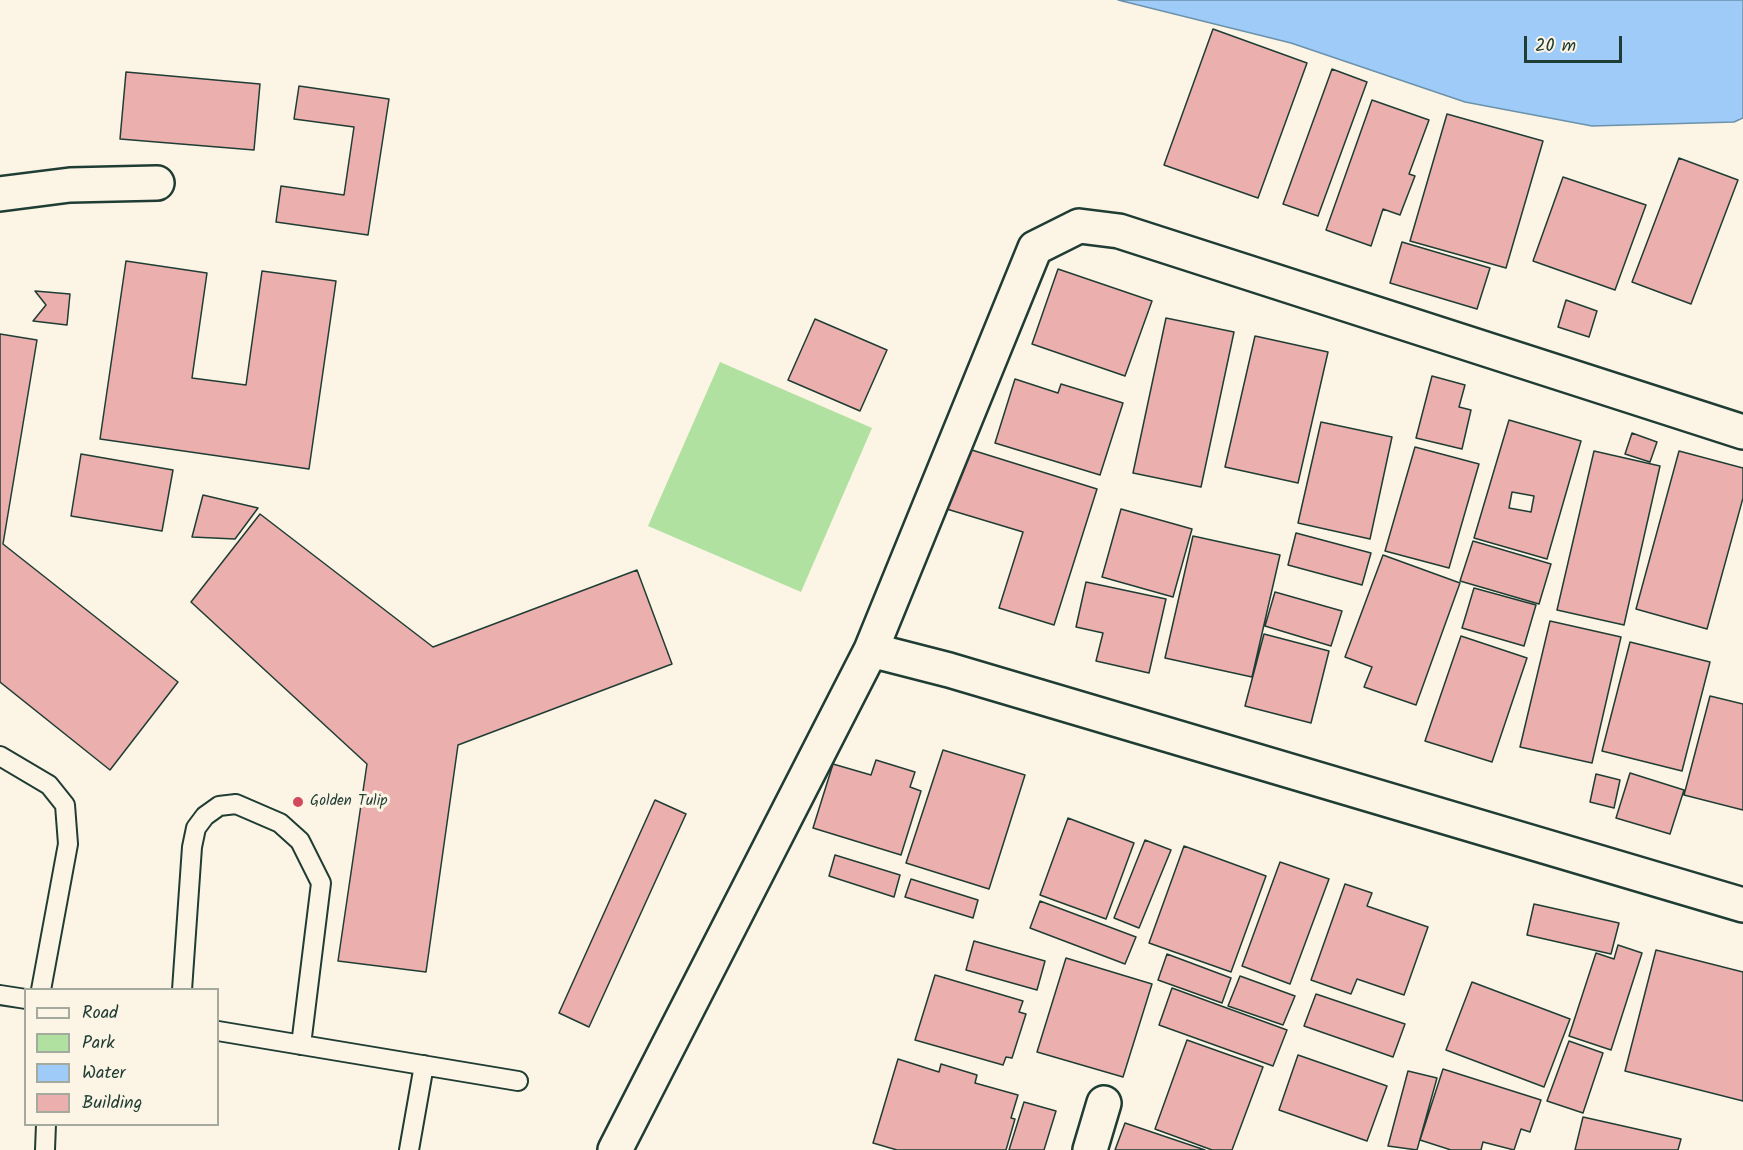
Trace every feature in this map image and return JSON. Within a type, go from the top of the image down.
[{"type":"street","points":[[0,194],[70,185],[157,183]]},
{"type":"street","points":[[615,1150],[871,650],[1035,248],[1078,226],[1119,231],[1743,432]]},
{"type":"street","points":[[871,650],[949,670],[1743,905]]},
{"type":"street","points":[[1090,1150],[1104,1103]]},
{"type":"lane","points":[[0,756],[49,786],[65,805],[68,844],[41,988]]},
{"type":"lane","points":[[182,988],[192,847],[196,828],[204,816],[219,806],[236,804],[280,823],[300,841],[321,883],[301,1045]]},
{"type":"lane","points":[[0,995],[24,999]]},
{"type":"lane","points":[[219,1030],[518,1081]]},
{"type":"lane","points":[[410,1150],[424,1065]]},
{"type":"lane","points":[[45,1150],[46,1126]]},
{"type":"green space","points":[[720,362],[872,428],[801,592],[648,526]]},
{"type":"water","points":[[1118,0],[1743,0],[1743,118],[1734,122],[1592,126],[1465,102],[1291,43]]},
{"type":"building","points":[[1213,29],[1307,63],[1258,198],[1164,165]]},
{"type":"building","points":[[1332,69],[1367,82],[1318,216],[1283,204]]},
{"type":"building","points":[[126,72],[260,84],[254,150],[120,139]]},
{"type":"building","points":[[299,86],[389,99],[368,235],[276,222],[281,186],[344,195],[354,127],[294,119]]},
{"type":"building","points":[[1372,100],[1429,120],[1409,174],[1415,176],[1400,215],[1383,209],[1371,246],[1326,230]]},
{"type":"building","points":[[1447,114],[1543,141],[1506,268],[1410,241]]},
{"type":"building","points":[[1679,158],[1738,180],[1691,304],[1632,282]]},
{"type":"building","points":[[1563,177],[1646,205],[1615,290],[1533,261]]},
{"type":"building","points":[[1402,242],[1490,268],[1477,309],[1390,283]]},
{"type":"building","points":[[126,261],[207,273],[192,378],[246,385],[262,271],[336,281],[309,469],[100,439]]},
{"type":"building","points":[[1058,269],[1152,301],[1125,376],[1032,344]]},
{"type":"building","points":[[35,291],[70,294],[67,325],[33,321],[46,305]]},
{"type":"building","points":[[1566,300],[1597,311],[1589,337],[1558,327]]},
{"type":"building","points":[[1166,318],[1234,332],[1201,487],[1133,473]]},
{"type":"building","points":[[815,319],[887,350],[860,411],[788,380]]},
{"type":"building","points":[[0,334],[37,340],[3,544],[178,682],[110,770],[0,682]]},
{"type":"building","points":[[1255,336],[1328,352],[1298,483],[1225,467]]},
{"type":"building","points":[[1432,376],[1465,385],[1459,407],[1471,410],[1462,449],[1416,438]]},
{"type":"building","points":[[1015,379],[1058,393],[1061,384],[1123,403],[1100,475],[995,443]]},
{"type":"building","points":[[1509,420],[1581,441],[1547,559],[1474,538]],"holes":[[[1512,492],[1534,496],[1531,512],[1509,508]]]},
{"type":"building","points":[[1321,422],[1392,437],[1370,539],[1298,523]]},
{"type":"building","points":[[1632,433],[1657,442],[1650,462],[1625,454]]},
{"type":"building","points":[[959,446],[1097,489],[1054,625],[999,608],[1023,532],[940,507]]},
{"type":"building","points":[[1415,447],[1479,464],[1449,568],[1385,551]]},
{"type":"building","points":[[1594,451],[1660,466],[1624,625],[1557,610]]},
{"type":"building","points":[[1679,451],[1743,468],[1743,498],[1707,629],[1636,609]]},
{"type":"building","points":[[81,454],[173,470],[162,531],[71,516]]},
{"type":"building","points":[[203,495],[258,508],[235,539],[192,537]]},
{"type":"building","points":[[1121,509],[1192,529],[1173,597],[1102,577]]},
{"type":"building","points":[[260,514],[433,647],[637,570],[672,664],[458,745],[426,972],[338,961],[367,764],[191,602]]},
{"type":"building","points":[[1296,533],[1371,553],[1362,585],[1288,565]]},
{"type":"building","points":[[1193,536],[1280,555],[1252,677],[1165,658]]},
{"type":"building","points":[[1473,541],[1551,564],[1539,604],[1460,581]]},
{"type":"building","points":[[1383,555],[1460,583],[1416,705],[1364,687],[1372,667],[1345,657]]},
{"type":"building","points":[[1086,582],[1166,599],[1149,673],[1096,661],[1103,633],[1076,627]]},
{"type":"building","points":[[1474,588],[1536,605],[1524,646],[1462,628]]},
{"type":"building","points":[[1275,592],[1342,611],[1331,646],[1265,626]]},
{"type":"building","points":[[1550,621],[1621,637],[1592,763],[1520,747]]},
{"type":"building","points":[[1264,634],[1329,651],[1311,723],[1245,706]]},
{"type":"building","points":[[1461,636],[1527,658],[1492,762],[1425,741]]},
{"type":"building","points":[[1630,642],[1710,662],[1682,771],[1602,751]]},
{"type":"building","points":[[1710,696],[1743,704],[1743,810],[1684,795]]},
{"type":"building","points":[[943,750],[1025,775],[989,889],[906,863]]},
{"type":"building","points":[[876,760],[915,772],[910,787],[921,791],[901,855],[813,828],[833,764],[871,775]]},
{"type":"building","points":[[1630,773],[1684,790],[1670,834],[1616,818]]},
{"type":"building","points":[[1596,774],[1620,780],[1614,808],[1590,802]]},
{"type":"building","points":[[655,800],[686,814],[589,1027],[559,1013]]},
{"type":"building","points":[[1068,818],[1134,843],[1106,919],[1040,895]]},
{"type":"building","points":[[1145,840],[1171,850],[1139,928],[1114,918]]},
{"type":"building","points":[[1184,846],[1266,876],[1231,972],[1149,943]]},
{"type":"building","points":[[835,855],[900,875],[894,897],[829,876]]},
{"type":"building","points":[[1280,862],[1329,879],[1290,984],[1242,966]]},
{"type":"building","points":[[911,879],[978,900],[973,918],[905,897]]},
{"type":"building","points":[[1345,884],[1372,893],[1367,906],[1428,927],[1404,995],[1357,979],[1351,994],[1311,980]]},
{"type":"building","points":[[1040,901],[1136,937],[1125,964],[1030,928]]},
{"type":"building","points":[[1534,904],[1619,923],[1611,954],[1527,935]]},
{"type":"building","points":[[974,941],[1045,961],[1037,990],[966,970]]},
{"type":"building","points":[[1618,945],[1642,953],[1611,1050],[1569,1036],[1596,953],[1614,959]]},
{"type":"building","points":[[1656,950],[1743,972],[1743,1101],[1625,1071]]},
{"type":"building","points":[[1167,954],[1231,978],[1222,1003],[1158,980]]},
{"type":"building","points":[[1066,958],[1152,984],[1123,1077],[1037,1052]]},
{"type":"building","points":[[935,975],[1023,1001],[1019,1012],[1026,1014],[1012,1058],[1006,1057],[1003,1065],[915,1040]]},
{"type":"building","points":[[1240,976],[1295,996],[1283,1025],[1228,1006]]},
{"type":"building","points":[[1472,982],[1570,1019],[1544,1087],[1446,1050]]},
{"type":"building","points":[[1172,988],[1287,1030],[1273,1066],[1159,1025]]},
{"type":"building","points":[[1316,994],[1405,1024],[1393,1057],[1304,1026]]},
{"type":"building","points":[[1187,1040],[1263,1067],[1232,1150],[1212,1150],[1155,1129]]},
{"type":"building","points":[[1569,1041],[1603,1053],[1583,1113],[1547,1101]]},
{"type":"building","points":[[1298,1055],[1387,1086],[1367,1141],[1279,1110]]},
{"type":"building","points":[[898,1059],[939,1072],[941,1064],[977,1075],[975,1083],[1018,1095],[1011,1118],[1015,1119],[1006,1150],[897,1150],[873,1143]]},
{"type":"building","points":[[1443,1069],[1541,1100],[1530,1132],[1521,1129],[1514,1150],[1483,1142],[1481,1150],[1451,1150],[1420,1140]]},
{"type":"building","points":[[1408,1071],[1437,1078],[1417,1150],[1388,1146]]},
{"type":"building","points":[[1024,1102],[1056,1111],[1044,1150],[1009,1150]]},
{"type":"building","points":[[1583,1117],[1681,1139],[1678,1150],[1575,1150]]},
{"type":"building","points":[[1125,1123],[1205,1150],[1115,1150]]},
{"type":"place","name":"Golden Tulip","points":[[298,802]]}]
